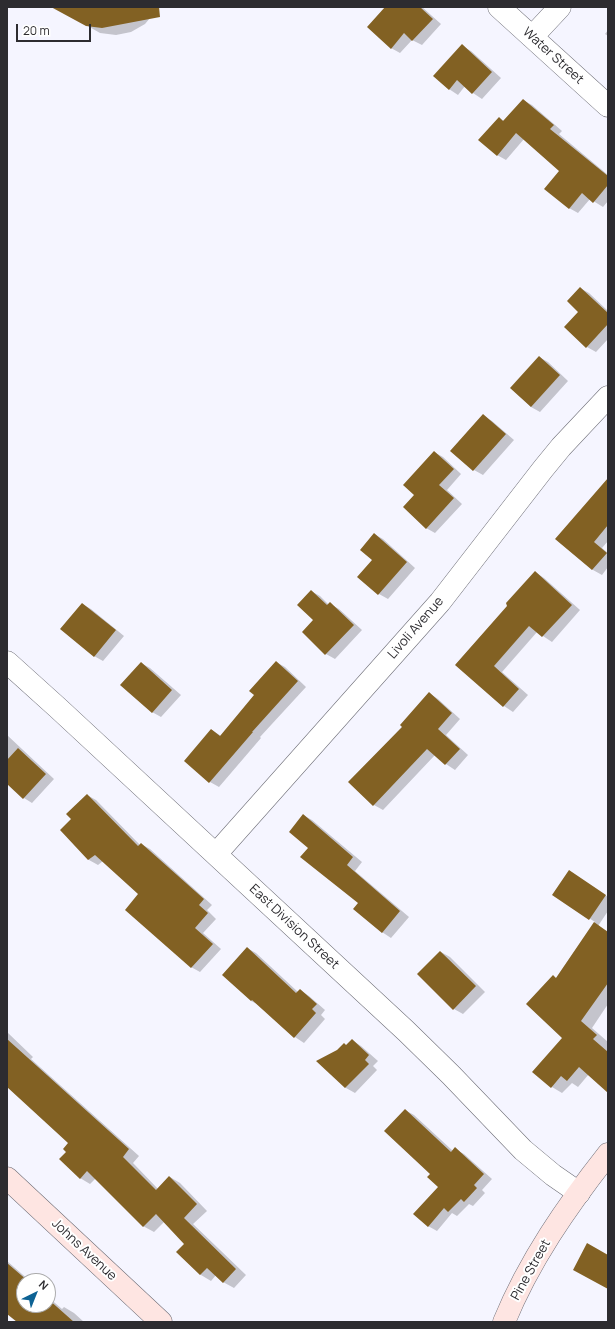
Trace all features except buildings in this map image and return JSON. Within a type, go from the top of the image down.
[{"type":"street","name":"Water Street","points":[[499,7],[608,106]]},
{"type":"street","points":[[532,37],[560,7]]},
{"type":"street","name":"Livoli Avenue","points":[[216,854],[440,602],[561,447],[608,397]]},
{"type":"street","name":"East Division Street","points":[[7,662],[428,1052],[523,1150],[553,1175],[579,1193]]},
{"type":"street","name":"Pine Street","points":[[504,1322],[534,1261],[560,1220],[608,1154]]},
{"type":"street","name":"Johns Avenue","points":[[7,1178],[162,1322]]}]
